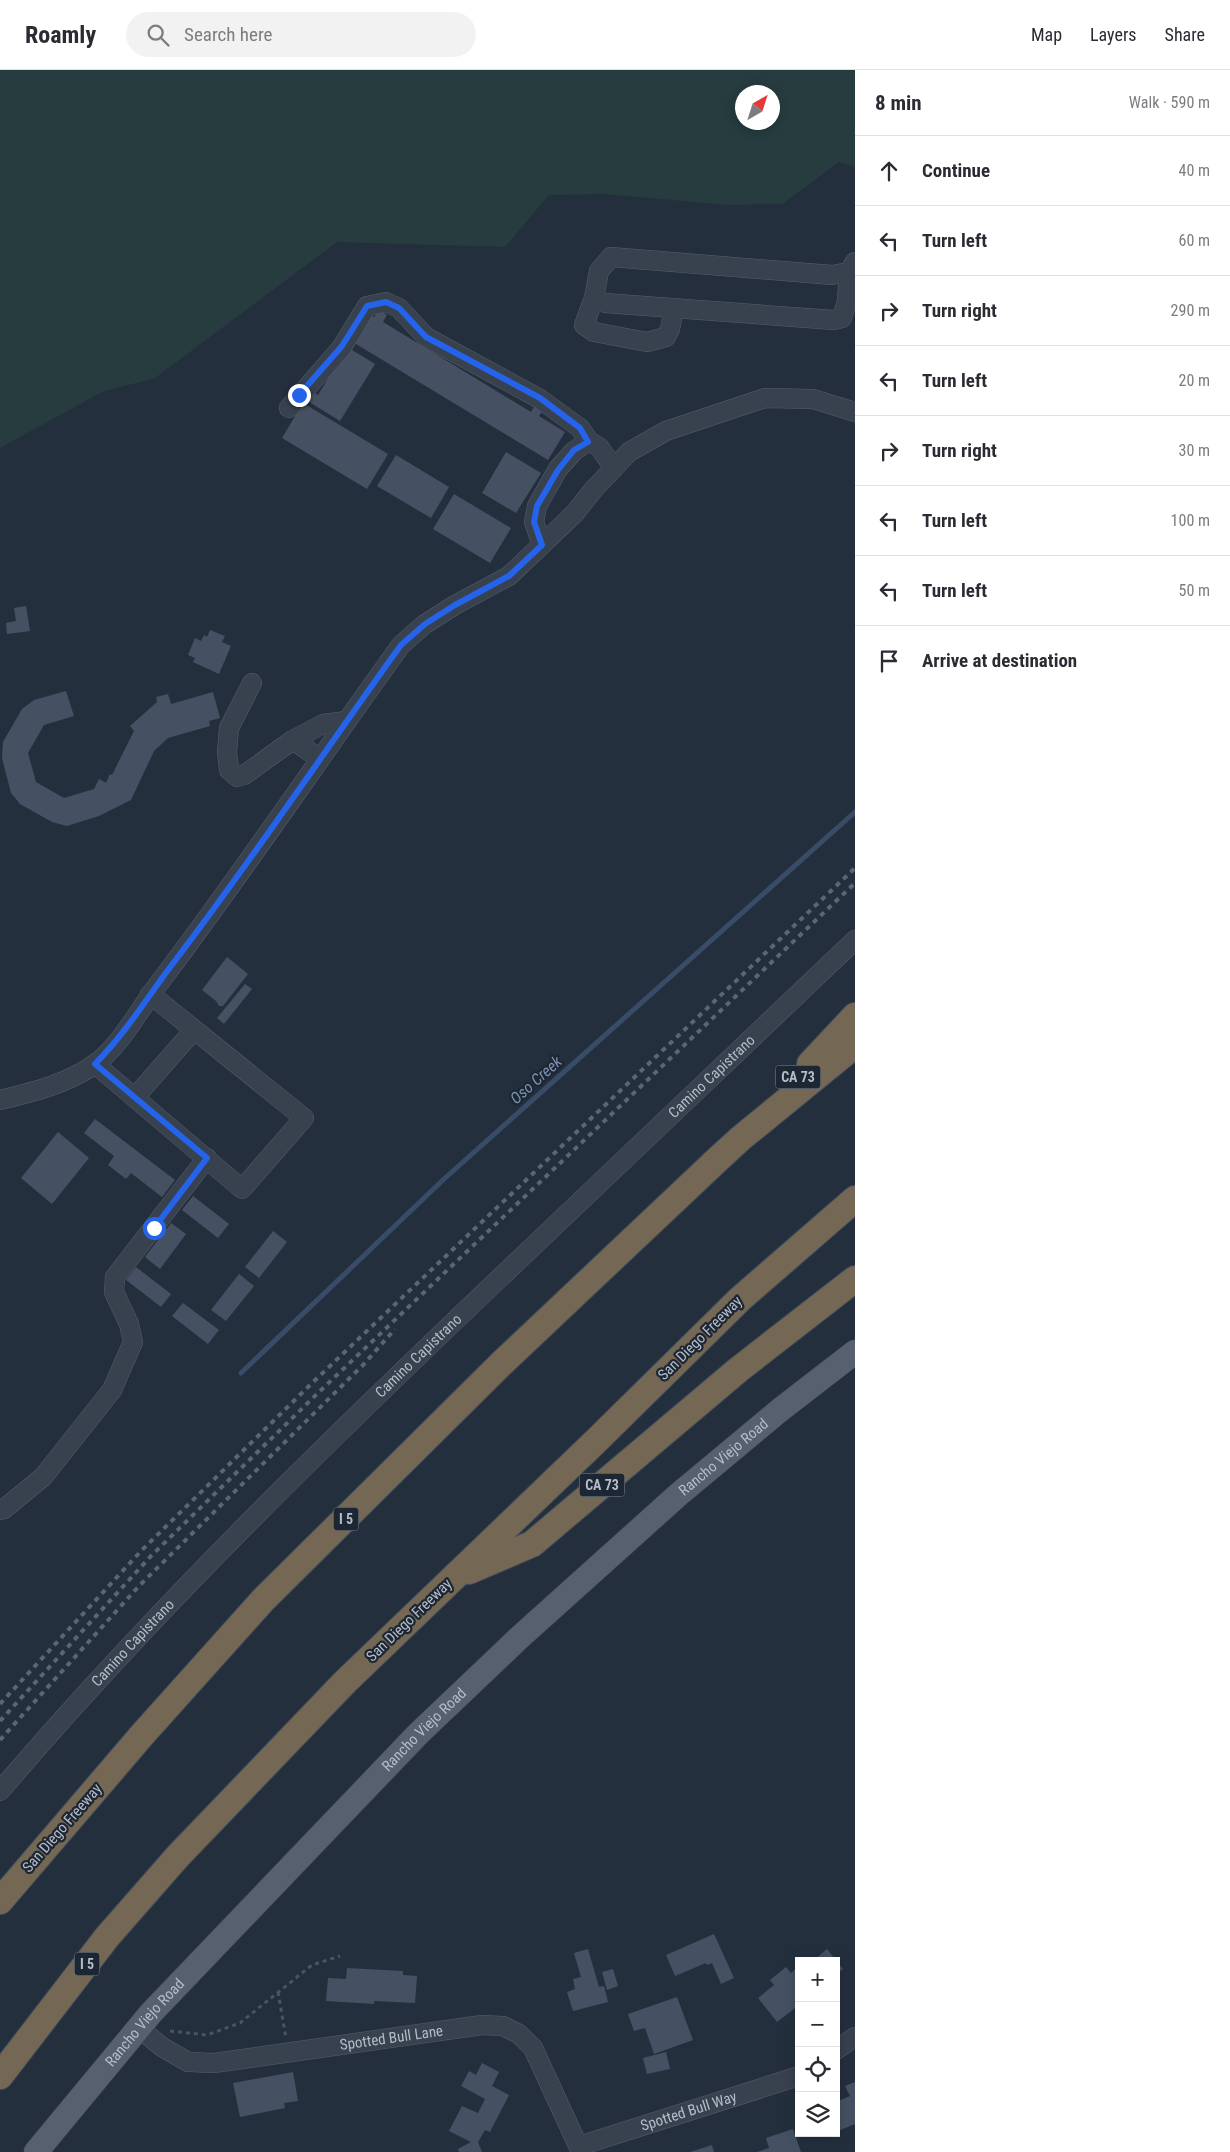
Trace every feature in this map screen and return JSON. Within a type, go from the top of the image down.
[{"type":"highway","name":"CA 73","points":[[741,1138],[855,1016]]},
{"type":"highway","name":"San Diego Freeway","points":[[0,1901],[136,1742],[263,1600],[502,1363],[741,1138],[855,1045]]},
{"type":"highway","name":"San Diego Freeway","points":[[0,2076],[107,1937],[178,1856],[345,1682],[597,1440],[740,1298],[855,1199]]},
{"type":"highway","name":"CA 73","points":[[452,1578],[532,1544],[738,1370],[855,1279]]},
{"type":"main road","name":"Rancho Viejo Road","points":[[36,2152],[139,2028],[226,1934],[418,1734],[520,1637],[678,1495],[780,1410],[855,1352]]},
{"type":"street","points":[[594,298],[605,303],[674,308],[834,320],[842,318],[853,269],[832,275],[612,257],[599,271],[594,298],[584,325],[594,332],[647,342],[666,337],[670,329],[674,308]]},
{"type":"street","points":[[288,408],[342,346],[367,306],[386,302],[399,308],[426,337],[540,398],[580,428],[588,442],[599,447],[614,468]]},
{"type":"street","points":[[0,1100],[48,1088],[95,1064],[117,1042],[150,994],[214,911],[346,720],[401,645],[425,624],[455,605],[509,576],[574,514],[594,489],[629,452],[666,432],[765,398],[813,399],[855,412]]},
{"type":"street","points":[[542,545],[534,522],[537,506],[558,470],[574,450],[588,442]]},
{"type":"street","points":[[252,683],[228,728],[227,752],[229,770],[237,777],[244,775],[293,740],[323,724],[346,720]]},
{"type":"street","points":[[293,740],[320,759]]},
{"type":"street","name":"Camino Capistrano","points":[[0,1791],[115,1661],[348,1422],[855,940]]},
{"type":"street","points":[[95,1064],[242,1189],[304,1118],[150,994]]},
{"type":"street","points":[[136,1098],[194,1030]]},
{"type":"street","points":[[0,1510],[4,1509],[43,1477],[112,1390],[133,1342],[128,1324],[114,1292],[115,1277],[207,1158]]},
{"type":"street","name":"Spotted Bull Lane","points":[[139,2028],[162,2047],[188,2062],[214,2063],[482,2025],[503,2026],[519,2034],[533,2048],[580,2149]]},
{"type":"street","points":[[840,2047],[855,2036]]},
{"type":"street","name":"Spotted Bull Way","points":[[580,2149],[795,2077]]},
{"type":"path","points":[[139,2028],[207,2035],[240,2023],[312,1964],[340,1956]]},
{"type":"path","points":[[278,1992],[289,2052]]},
{"type":"green space","points":[[0,70],[855,70],[855,167],[839,162],[782,204],[729,205],[603,194],[549,195],[505,247],[337,242],[155,378],[102,392],[0,448]]},
{"type":"building","points":[[379,310],[387,315],[383,322],[531,412],[535,405],[543,410],[539,416],[565,432],[548,460],[351,341],[367,313],[374,317]]},
{"type":"building","points":[[347,347],[375,364],[340,421],[306,400],[312,391],[318,395]]},
{"type":"building","points":[[303,403],[388,454],[367,489],[282,438]]},
{"type":"building","points":[[506,452],[541,473],[516,513],[482,493]]},
{"type":"building","points":[[396,455],[449,487],[431,518],[377,486]]},
{"type":"building","points":[[454,494],[511,528],[490,563],[433,529]]},
{"type":"building","points":[[26,606],[30,631],[7,634],[6,623],[16,621],[14,608]]},
{"type":"building","points":[[210,630],[225,636],[222,642],[231,646],[219,674],[193,662],[195,658],[188,655],[195,638],[201,641],[204,635],[207,637]]},
{"type":"building","points":[[66,691],[74,716],[44,725],[28,753],[36,782],[64,798],[94,789],[99,779],[106,783],[134,731],[130,726],[157,702],[156,697],[168,694],[171,704],[213,692],[220,718],[209,721],[210,726],[168,738],[154,751],[131,800],[99,816],[67,826],[52,822],[20,804],[11,793],[2,758],[3,742],[22,709],[34,700]]},
{"type":"building","points":[[227,957],[248,974],[223,1006],[219,1006],[216,1001],[202,990]]},
{"type":"building","points":[[245,984],[252,989],[224,1024],[217,1018]]},
{"type":"building","points":[[95,1119],[175,1180],[162,1197],[131,1173],[126,1179],[108,1165],[114,1156],[84,1133]]},
{"type":"building","points":[[58,1132],[89,1158],[52,1204],[21,1178]]},
{"type":"building","points":[[193,1196],[229,1224],[218,1238],[182,1210]]},
{"type":"building","points":[[171,1223],[186,1234],[160,1269],[145,1257]]},
{"type":"building","points":[[273,1231],[287,1242],[259,1278],[245,1267]]},
{"type":"building","points":[[136,1267],[171,1294],[161,1307],[126,1280]]},
{"type":"building","points":[[239,1274],[254,1286],[226,1321],[211,1310]]},
{"type":"building","points":[[183,1303],[219,1330],[208,1344],[172,1316]]},
{"type":"building","points":[[714,1934],[734,1978],[721,1984],[712,1963],[707,1965],[706,1963],[675,1976],[666,1955]]},
{"type":"building","points":[[588,1949],[599,1987],[604,1986],[608,2002],[573,2011],[567,1992],[575,1989],[573,1979],[581,1977],[574,1953]]},
{"type":"building","points":[[827,1949],[833,1957],[818,1957]]},
{"type":"building","points":[[786,1967],[791,1973],[795,1970],[795,2008],[777,2022],[758,1998],[774,1985],[770,1980]]},
{"type":"building","points":[[347,1968],[403,1971],[403,1975],[417,1976],[415,2003],[374,2001],[374,2004],[326,2001],[328,1978],[346,1979]]},
{"type":"building","points":[[613,1969],[618,1986],[607,1990],[602,1972]]},
{"type":"building","points":[[677,1997],[693,2040],[654,2054],[645,2028],[634,2031],[628,2014]]},
{"type":"building","points":[[666,2052],[670,2069],[647,2074],[643,2058]]},
{"type":"building","points":[[482,2063],[499,2072],[492,2086],[509,2095],[490,2132],[485,2130],[478,2142],[482,2152],[459,2152],[458,2149],[471,2142],[449,2131],[462,2106],[478,2113],[485,2099],[461,2086],[469,2071],[476,2075]]},
{"type":"building","points":[[293,2072],[298,2101],[284,2103],[285,2108],[240,2117],[233,2083]]},
{"type":"building","points":[[855,2082],[855,2124],[840,2130],[840,2100],[850,2096],[845,2086]]},
{"type":"building","points":[[793,2129],[801,2152],[757,2152],[769,2148],[766,2138]]},
{"type":"building","points":[[712,2145],[714,2152],[690,2152]]},
{"type":"waterway","name":"Oso Creek","points":[[241,1373],[444,1179],[855,812]]},
{"type":"railway","points":[[0,1704],[141,1551],[311,1384],[855,868]]},
{"type":"railway","points":[[0,1721],[151,1556],[319,1392],[855,883]]},
{"type":"railway","points":[[0,1740],[139,1586],[364,1364],[395,1329]]},
{"type":"route","points":[[154,1228],[207,1158],[95,1064],[117,1042],[150,994],[214,911],[346,720],[401,645],[425,624],[455,605],[509,576],[542,545],[534,522],[537,506],[558,470],[574,450],[588,442],[580,428],[540,398],[426,337],[399,308],[386,302],[375,303],[367,306],[362,311],[342,346],[299,395]]}]
